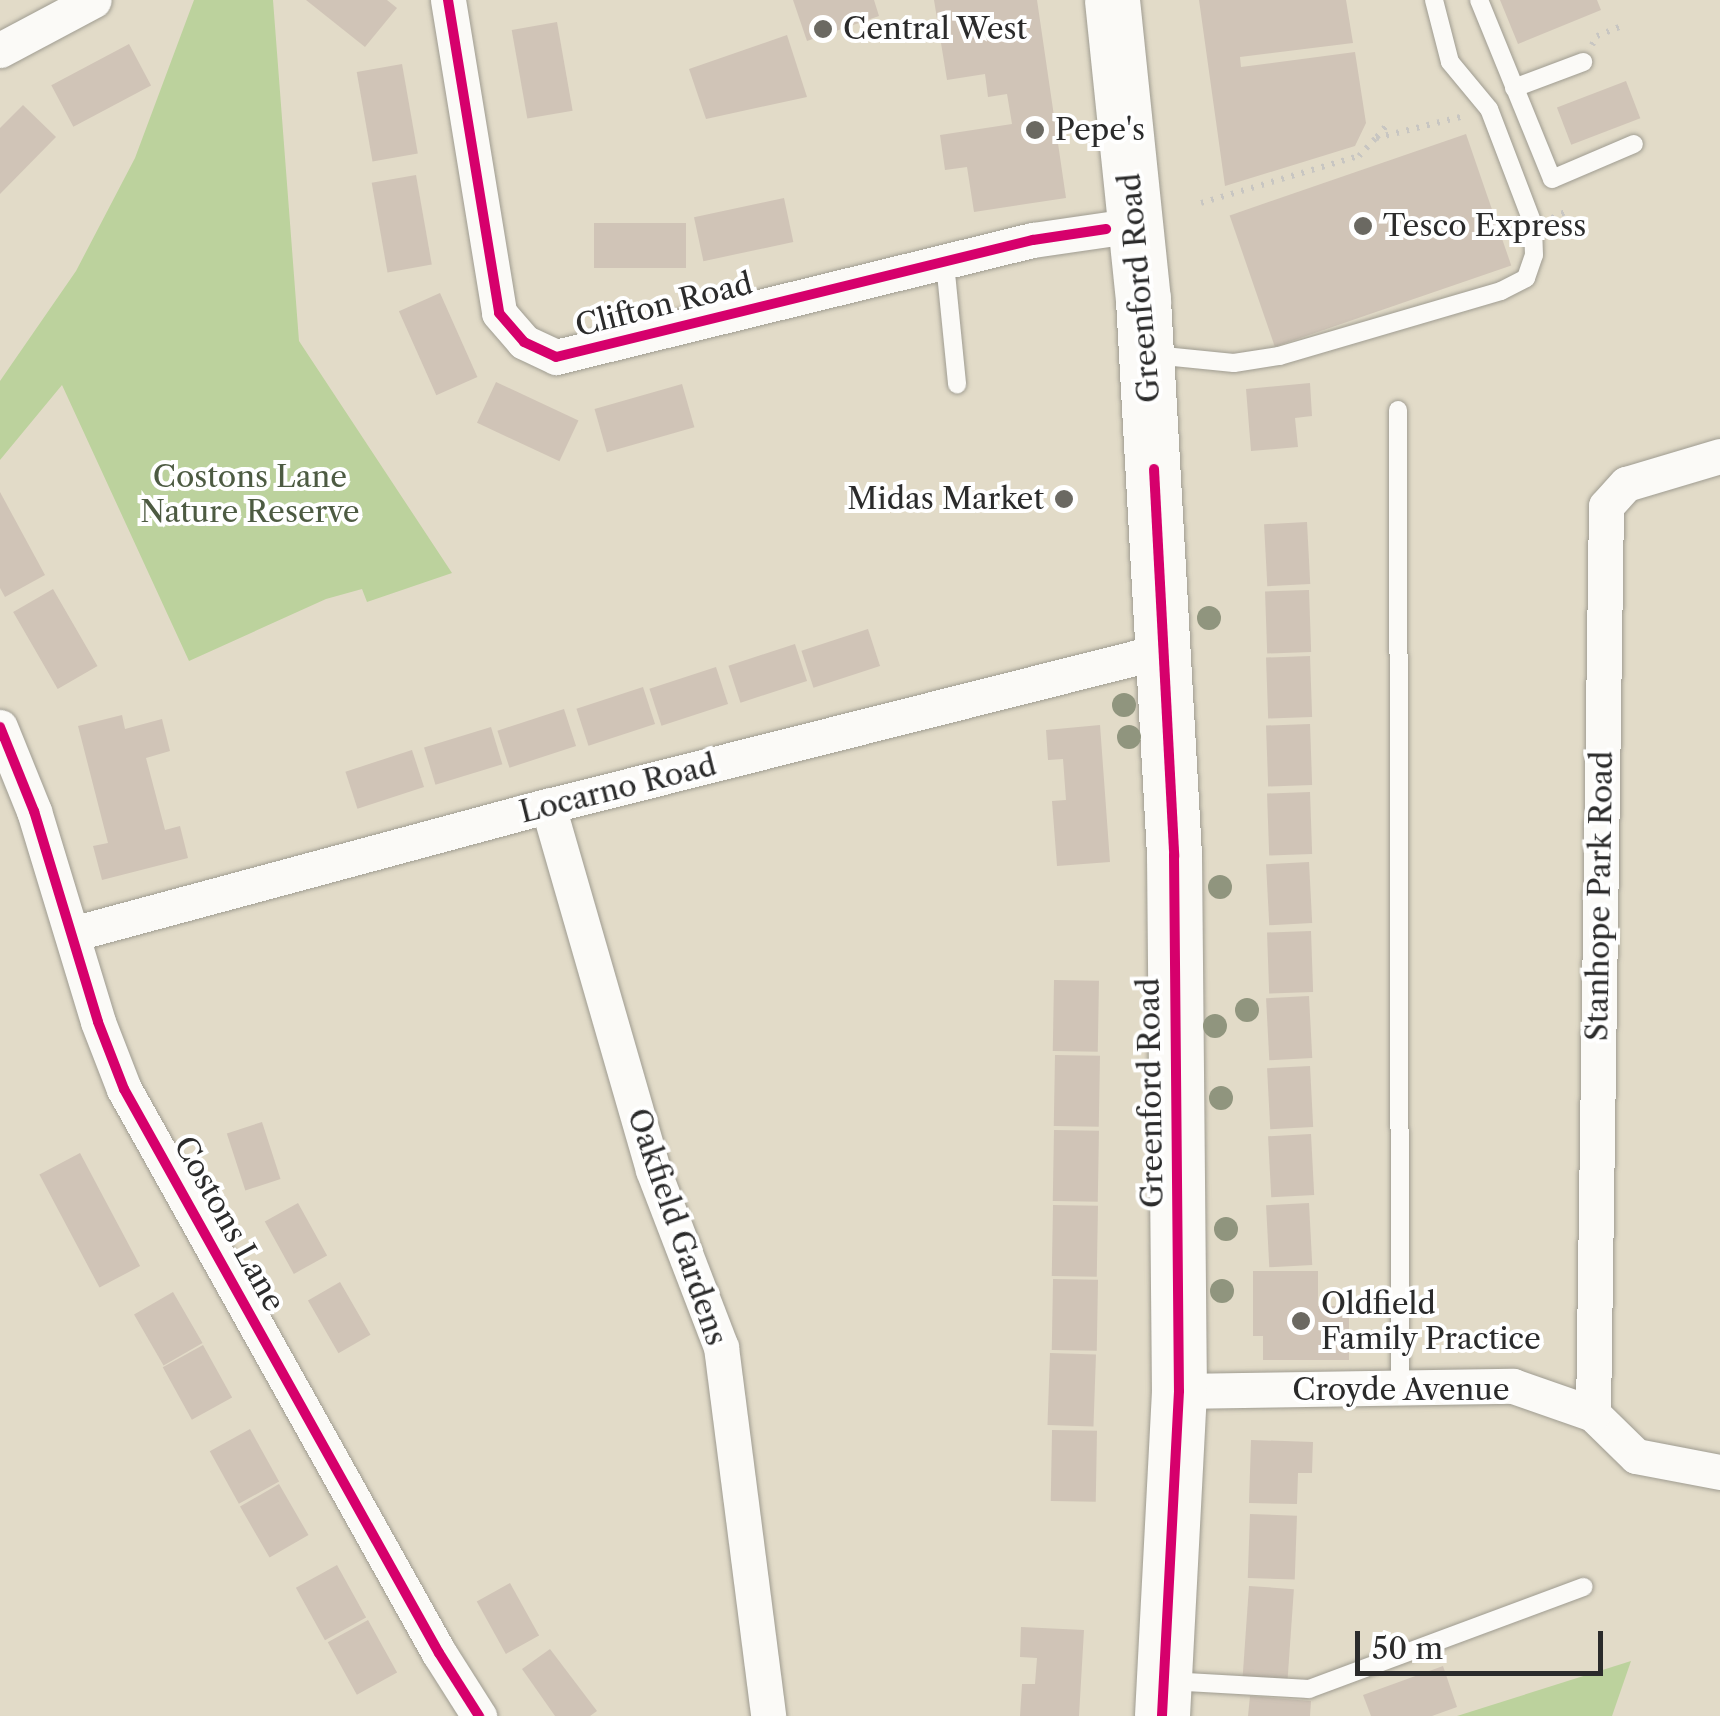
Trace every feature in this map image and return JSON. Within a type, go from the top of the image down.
[{"type":"main road","name":"Greenford Road","points":[[1112,0],[1147,354],[1166,650],[1174,855],[1178,1391],[1163,1698]]},
{"type":"street","points":[[0,50],[94,0]]},
{"type":"street","name":"Clifton Road","points":[[448,0],[498,313],[524,342],[556,357],[1033,240],[1136,225]]},
{"type":"street","name":"Stanhope Park Road","points":[[1593,1414],[1606,506],[1626,484],[1720,456]]},
{"type":"street","name":"Locarno Road","points":[[72,934],[548,806],[1166,650]]},
{"type":"street","name":"Costons Lane","points":[[2,739],[124,1088],[438,1653],[480,1716]]},
{"type":"street","name":"Oakfield Gardens","points":[[548,806],[653,1170],[721,1347],[768,1716]]},
{"type":"street","name":"Croyde Avenue","points":[[1178,1391],[1513,1386],[1593,1414],[1636,1456],[1720,1472]]},
{"type":"lane","points":[[1147,354],[1234,363],[1280,356],[1501,291],[1526,278],[1534,255],[1533,224],[1489,109],[1450,62],[1434,0]]},
{"type":"lane","points":[[1479,0],[1552,179],[1634,144]]},
{"type":"lane","points":[[1514,88],[1583,62]]},
{"type":"lane","points":[[945,263],[957,384]]},
{"type":"lane","points":[[1398,410],[1400,1388]]},
{"type":"lane","points":[[1163,1698],[1309,1689],[1584,1586]]},
{"type":"path","points":[[1583,62],[1597,36],[1624,24]]},
{"type":"path","points":[[1376,138],[1489,109]]},
{"type":"path","points":[[1201,203],[1359,156],[1389,122]]},
{"type":"path","points":[[1553,226],[1574,217]]},
{"type":"green space","name":"Costons Lane Nature Reserve","points":[[194,0],[273,0],[299,341],[452,573],[367,602],[362,589],[326,599],[189,661],[62,385],[0,460],[0,381],[76,271],[135,158]]},
{"type":"green space","points":[[1631,1661],[1612,1716],[1457,1716]]},
{"type":"building","points":[[306,0],[387,0],[397,8],[365,47]]},
{"type":"building","name":"Central West","points":[[793,0],[874,0],[879,16],[807,41]]},
{"type":"building","points":[[934,0],[1037,0],[1066,198],[974,212],[967,167],[945,170],[940,135],[1012,124],[1007,94],[988,97],[985,74],[947,80]]},
{"type":"building","points":[[1199,0],[1346,0],[1353,43],[1240,57],[1241,67],[1355,52],[1366,123],[1355,146],[1225,186]]},
{"type":"building","points":[[1500,0],[1597,0],[1601,10],[1518,44]]},
{"type":"building","points":[[557,22],[573,111],[527,119],[512,30]]},
{"type":"building","points":[[787,35],[807,97],[706,119],[689,69]]},
{"type":"building","points":[[129,44],[151,85],[73,127],[51,85]]},
{"type":"building","points":[[402,64],[418,154],[373,162],[357,72]]},
{"type":"building","points":[[1626,81],[1640,118],[1571,145],[1557,108]]},
{"type":"building","points":[[23,105],[56,137],[0,194],[0,128]]},
{"type":"building","name":"Tesco Express","points":[[1466,134],[1511,265],[1275,347],[1230,215]]},
{"type":"building","points":[[416,175],[432,265],[387,272],[372,183]]},
{"type":"building","points":[[784,198],[793,242],[703,261],[694,217]]},
{"type":"building","points":[[594,223],[686,223],[686,268],[594,268]]},
{"type":"building","points":[[440,293],[477,377],[436,395],[399,311]]},
{"type":"building","points":[[496,382],[578,420],[559,461],[477,423]]},
{"type":"building","points":[[1310,383],[1312,416],[1295,418],[1298,447],[1251,451],[1246,389]]},
{"type":"building","points":[[682,384],[694,427],[607,452],[595,409]]},
{"type":"building","points":[[0,492],[45,575],[5,597],[0,588]]},
{"type":"building","points":[[1307,522],[1310,584],[1267,586],[1264,524]]},
{"type":"building","points":[[53,589],[98,666],[58,689],[13,612]]},
{"type":"building","points":[[1309,590],[1311,652],[1267,653],[1265,592]]},
{"type":"building","points":[[868,629],[880,666],[813,688],[801,651]]},
{"type":"building","points":[[795,644],[807,681],[740,703],[728,666]]},
{"type":"building","points":[[1310,656],[1312,717],[1268,718],[1266,658]]},
{"type":"building","points":[[716,667],[728,704],[661,726],[649,689]]},
{"type":"building","points":[[643,687],[655,724],[588,746],[576,709]]},
{"type":"building","points":[[564,709],[576,746],[509,768],[497,731]]},
{"type":"building","points":[[122,715],[125,729],[162,719],[170,751],[146,758],[165,830],[180,826],[188,858],[102,880],[93,846],[108,843],[78,726]]},
{"type":"building","points":[[1310,724],[1312,785],[1268,786],[1266,726]]},
{"type":"building","points":[[1100,725],[1110,862],[1057,866],[1052,801],[1066,800],[1063,759],[1048,760],[1046,730]]},
{"type":"building","points":[[491,727],[502,764],[435,785],[424,747]]},
{"type":"building","points":[[412,750],[424,787],[357,809],[345,772]]},
{"type":"building","points":[[1310,792],[1312,854],[1269,855],[1267,794]]},
{"type":"building","points":[[1309,862],[1312,923],[1269,925],[1266,864]]},
{"type":"building","points":[[1311,931],[1313,992],[1269,993],[1267,933]]},
{"type":"building","points":[[1054,980],[1099,981],[1098,1052],[1053,1051]]},
{"type":"building","points":[[1309,996],[1312,1058],[1269,1060],[1266,998]]},
{"type":"building","points":[[1055,1055],[1100,1056],[1099,1127],[1054,1126]]},
{"type":"building","points":[[1310,1066],[1313,1127],[1270,1129],[1267,1068]]},
{"type":"building","points":[[262,1122],[281,1179],[245,1190],[227,1133]]},
{"type":"building","points":[[1054,1130],[1099,1131],[1098,1202],[1053,1201]]},
{"type":"building","points":[[1311,1134],[1314,1195],[1271,1197],[1268,1136]]},
{"type":"building","points":[[80,1153],[140,1266],[99,1288],[39,1175]]},
{"type":"building","points":[[298,1203],[327,1255],[294,1274],[265,1221]]},
{"type":"building","points":[[1309,1203],[1312,1265],[1269,1267],[1266,1205]]},
{"type":"building","points":[[1053,1205],[1098,1206],[1097,1277],[1052,1276]]},
{"type":"building","name":"Oldfield Family Practice","points":[[1253,1271],[1318,1271],[1318,1306],[1349,1306],[1349,1360],[1263,1360],[1263,1336],[1253,1336]]},
{"type":"building","points":[[1053,1279],[1098,1280],[1097,1351],[1052,1350]]},
{"type":"building","points":[[340,1282],[370,1335],[338,1353],[308,1300]]},
{"type":"building","points":[[173,1292],[202,1343],[164,1366],[134,1314]]},
{"type":"building","points":[[203,1345],[232,1397],[192,1420],[163,1367]]},
{"type":"building","points":[[1050,1353],[1096,1355],[1093,1427],[1047,1425]]},
{"type":"building","points":[[250,1429],[279,1481],[239,1504],[210,1451]]},
{"type":"building","points":[[1052,1430],[1097,1431],[1096,1502],[1051,1501]]},
{"type":"building","points":[[1251,1440],[1313,1442],[1312,1473],[1298,1473],[1297,1504],[1249,1503]]},
{"type":"building","points":[[279,1484],[308,1535],[270,1558],[240,1506]]},
{"type":"building","points":[[1250,1514],[1297,1516],[1295,1580],[1248,1578]]},
{"type":"building","points":[[337,1565],[366,1617],[325,1640],[296,1588]]},
{"type":"building","points":[[510,1583],[539,1635],[506,1654],[477,1601]]},
{"type":"building","points":[[1249,1586],[1294,1589],[1287,1682],[1243,1679]]},
{"type":"building","points":[[368,1620],[397,1672],[357,1695],[328,1642]]},
{"type":"building","points":[[1021,1627],[1084,1630],[1079,1716],[1020,1716],[1022,1684],[1035,1684],[1037,1658],[1020,1657]]},
{"type":"building","points":[[550,1649],[597,1711],[590,1716],[555,1716],[522,1669]]},
{"type":"building","points":[[1443,1666],[1457,1707],[1432,1716],[1371,1716],[1363,1695]]},
{"type":"building","points":[[1250,1696],[1311,1701],[1310,1716],[1248,1716]]},
{"type":"cycle path","points":[[448,0],[499,313],[524,342],[556,357],[1033,240],[1106,229]]},
{"type":"cycle path","points":[[1154,469],[1174,855],[1179,1391],[1162,1716]]},
{"type":"cycle path","points":[[0,727],[34,811],[98,1022],[124,1089],[439,1653],[479,1716]]},
{"type":"place","name":"Central West","points":[[823,29]]},
{"type":"place","name":"Pepe's","points":[[1035,130]]},
{"type":"place","name":"Tesco Express","points":[[1363,226]]},
{"type":"place","name":"Midas Market","points":[[1064,499]]},
{"type":"place","name":"Oldfield Family Practice","points":[[1301,1321]]}]
